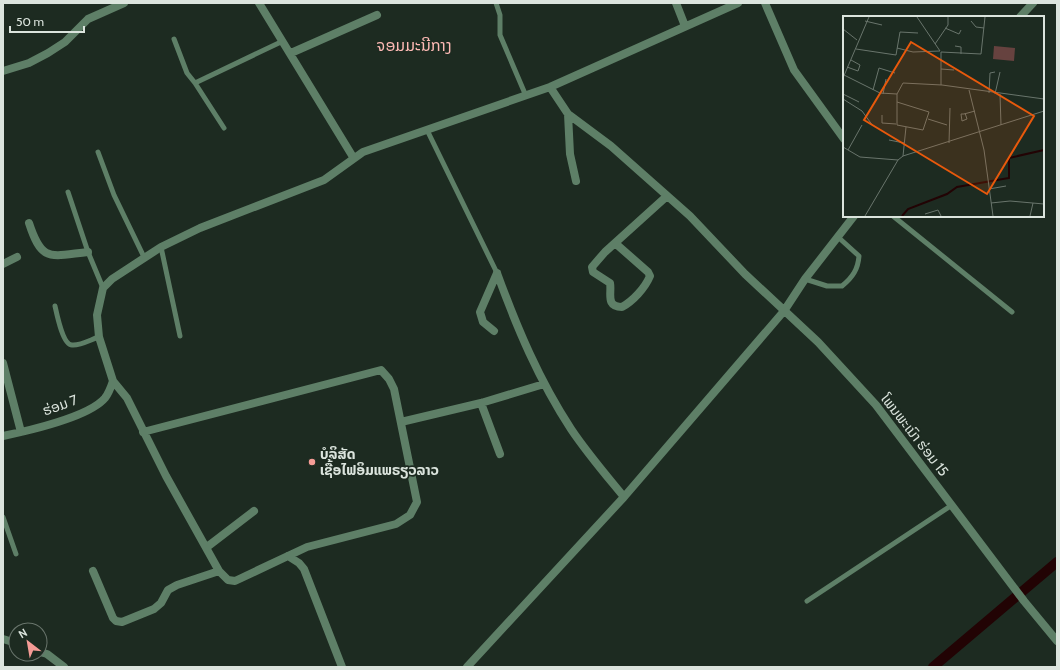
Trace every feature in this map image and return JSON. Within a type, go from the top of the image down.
[{"type":"street","points":[[3,71],[29,63],[48,54],[65,42],[88,20],[124,3]]},
{"type":"street","points":[[259,3],[291,53],[353,157]]},
{"type":"street","points":[[676,3],[685,26]]},
{"type":"street","points":[[143,432],[381,370],[386,374],[394,389],[417,502],[410,515],[396,524],[307,546],[235,581],[228,580],[219,571],[207,547],[166,476],[143,432],[127,398],[113,381],[99,336],[97,315],[103,288],[112,279],[161,247],[200,228],[324,180],[332,176],[353,157],[363,152],[550,87],[685,26],[727,5],[738,3]]},
{"type":"street","points":[[765,3],[794,70],[843,138]]},
{"type":"street","points":[[1021,16],[1033,3]]},
{"type":"street","points":[[291,53],[377,15]]},
{"type":"street","points":[[550,87],[568,114],[570,154],[576,182]]},
{"type":"street","name":"ໂພນພະເນົາ ຮ່ອມ 15","points":[[568,114],[611,146],[690,216],[745,274],[818,342],[876,405],[1024,601],[1056,637]]},
{"type":"street","points":[[615,243],[648,272],[650,276],[648,282],[629,303],[622,307],[614,305],[609,298],[610,284],[592,269],[592,267],[615,243],[667,196]]},
{"type":"street","points":[[467,667],[624,497],[784,311],[805,279],[853,217]]},
{"type":"street","points":[[28,223],[35,242],[47,254],[55,256],[88,252]]},
{"type":"street","points":[[3,264],[17,257]]},
{"type":"street","points":[[494,331],[483,322],[480,312],[497,272]]},
{"type":"street","points":[[497,272],[517,327],[544,384],[572,430],[624,497]]},
{"type":"street","points":[[3,363],[21,432]]},
{"type":"street","name":"ຮ່ອມ 7","points":[[3,436],[68,418],[92,407],[104,398],[113,381]]},
{"type":"street","points":[[401,422],[481,404],[544,384]]},
{"type":"street","points":[[481,404],[500,454]]},
{"type":"street","points":[[207,547],[254,511]]},
{"type":"street","points":[[288,556],[299,563],[304,569],[342,667]]},
{"type":"street","points":[[93,571],[113,618],[116,621],[122,622],[154,609],[161,603],[165,594],[173,588],[219,571]]},
{"type":"street","points":[[48,655],[64,667]]},
{"type":"lane","points":[[496,3],[500,19],[500,35],[526,96]]},
{"type":"lane","points":[[174,40],[187,73],[196,83],[224,128]]},
{"type":"lane","points":[[196,83],[283,41]]},
{"type":"lane","points":[[427,130],[497,272]]},
{"type":"lane","points":[[98,152],[114,195],[144,257]]},
{"type":"lane","points":[[68,192],[88,252],[103,288]]},
{"type":"lane","points":[[894,217],[1012,312]]},
{"type":"lane","points":[[805,279],[827,286],[842,286],[850,279],[858,267],[858,256],[838,237]]},
{"type":"lane","points":[[161,247],[180,336]]},
{"type":"lane","points":[[55,306],[65,340],[69,345],[74,346],[99,336]]},
{"type":"lane","points":[[807,600],[952,505]]},
{"type":"lane","points":[[3,517],[16,554]]},
{"type":"waterway","points":[[933,667],[1057,562]]},
{"type":"place","name":"ບໍລິສັດ ເຊື້ອໄຟອິມແພຣຽວລາວ","points":[[312,462]]},
{"type":"district","name":"ຈອມມະນີກາງ","points":[[414,45]]}]
